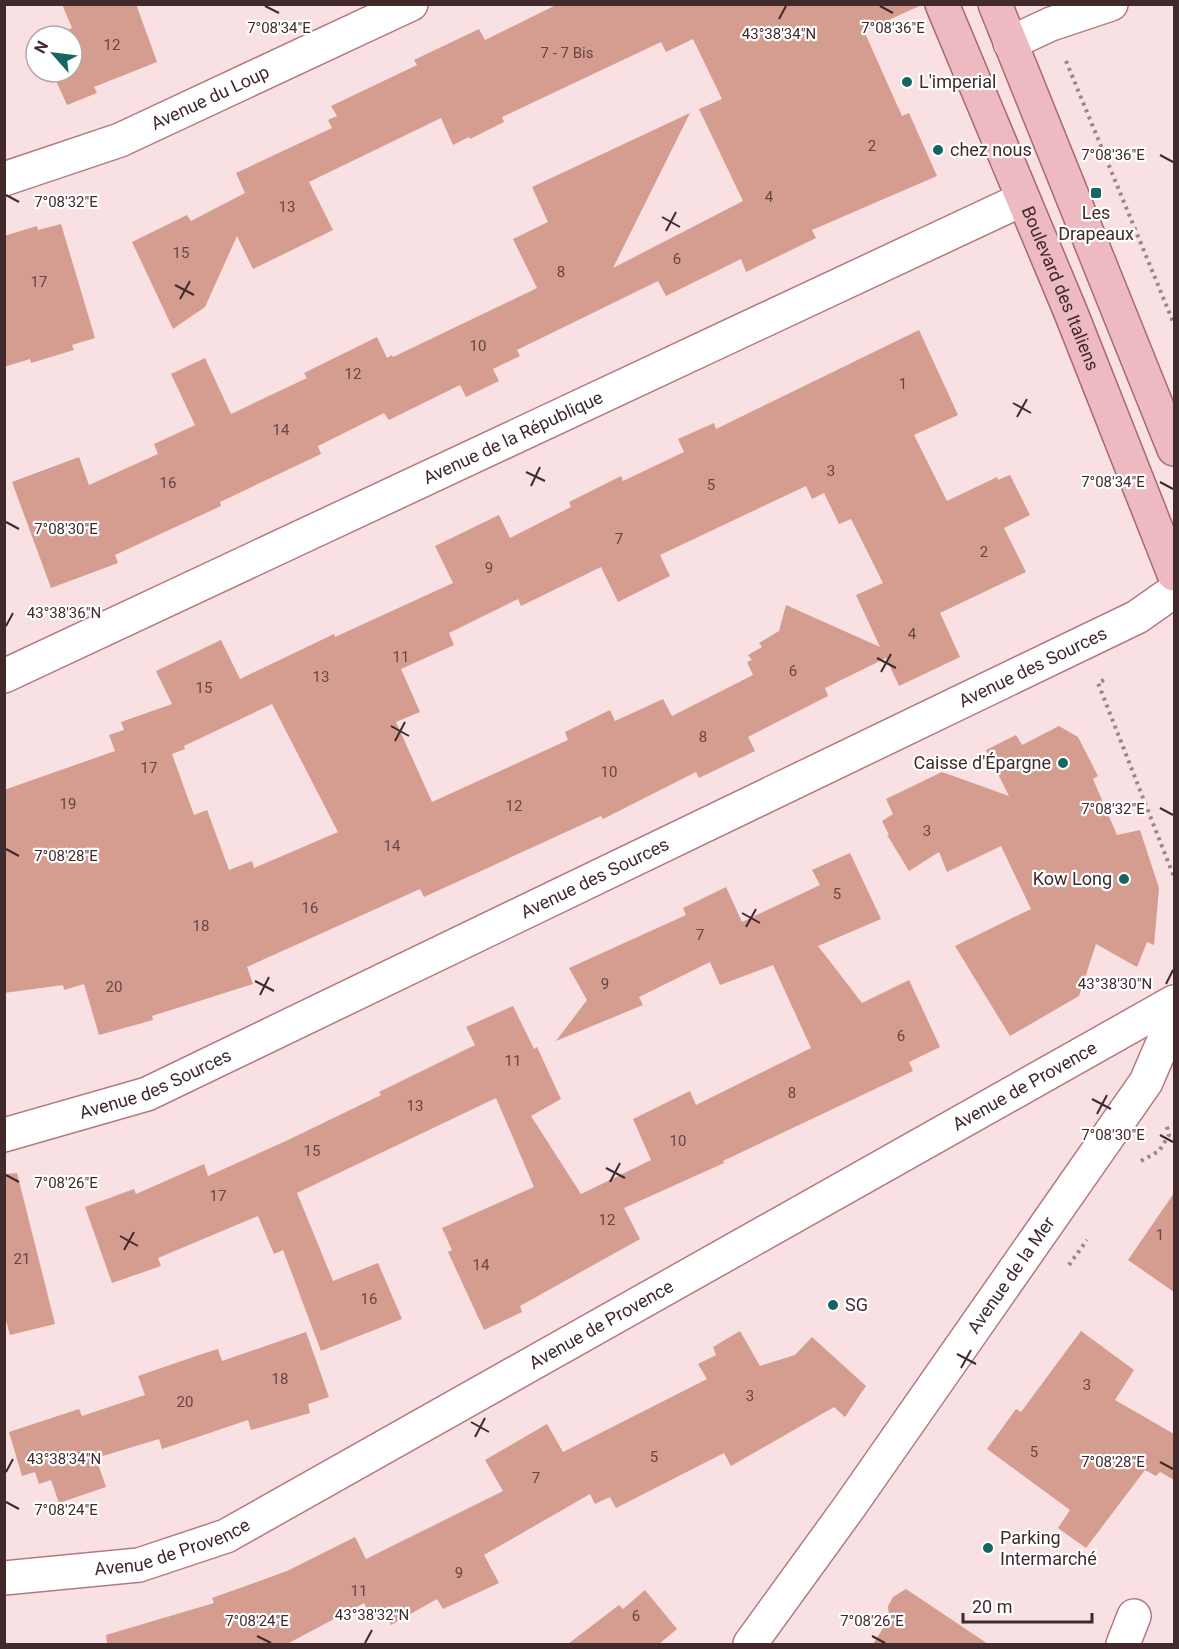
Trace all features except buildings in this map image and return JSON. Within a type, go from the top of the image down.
[{"type":"main road","name":"Boulevard des Italiens","points":[[942,4],[1071,313],[1174,574]]},
{"type":"main road","points":[[995,4],[1174,449]]},
{"type":"street","name":"Avenue du Loup","points":[[4,179],[120,140],[411,4]]},
{"type":"street","points":[[1010,43],[1051,24],[1111,4]]},
{"type":"street","name":"Avenue de la République","points":[[4,676],[1023,199]]},
{"type":"street","name":"Avenue des Sources","points":[[4,1135],[147,1094],[1137,617],[1174,591]]},
{"type":"street","name":"Avenue de Provence","points":[[4,1578],[139,1566],[226,1536],[1174,1002]]},
{"type":"street","name":"Avenue de la Mer","points":[[750,1644],[850,1506],[1146,1082],[1174,1017]]},
{"type":"path","points":[[1051,24],[1174,324]]},
{"type":"path","points":[[1107,678],[1098,683],[1174,877]]},
{"type":"place","name":"L'imperial","points":[[907,82]]},
{"type":"place","name":"chez nous","points":[[938,150]]},
{"type":"place","name":"Les Drapeaux","points":[[1096,193]]},
{"type":"place","name":"Caisse d'Épargne","points":[[1063,763]]},
{"type":"place","name":"Kow Long","points":[[1124,879]]},
{"type":"place","name":"SG","points":[[833,1305]]},
{"type":"place","name":"Parking Intermarché","points":[[988,1548]]}]
